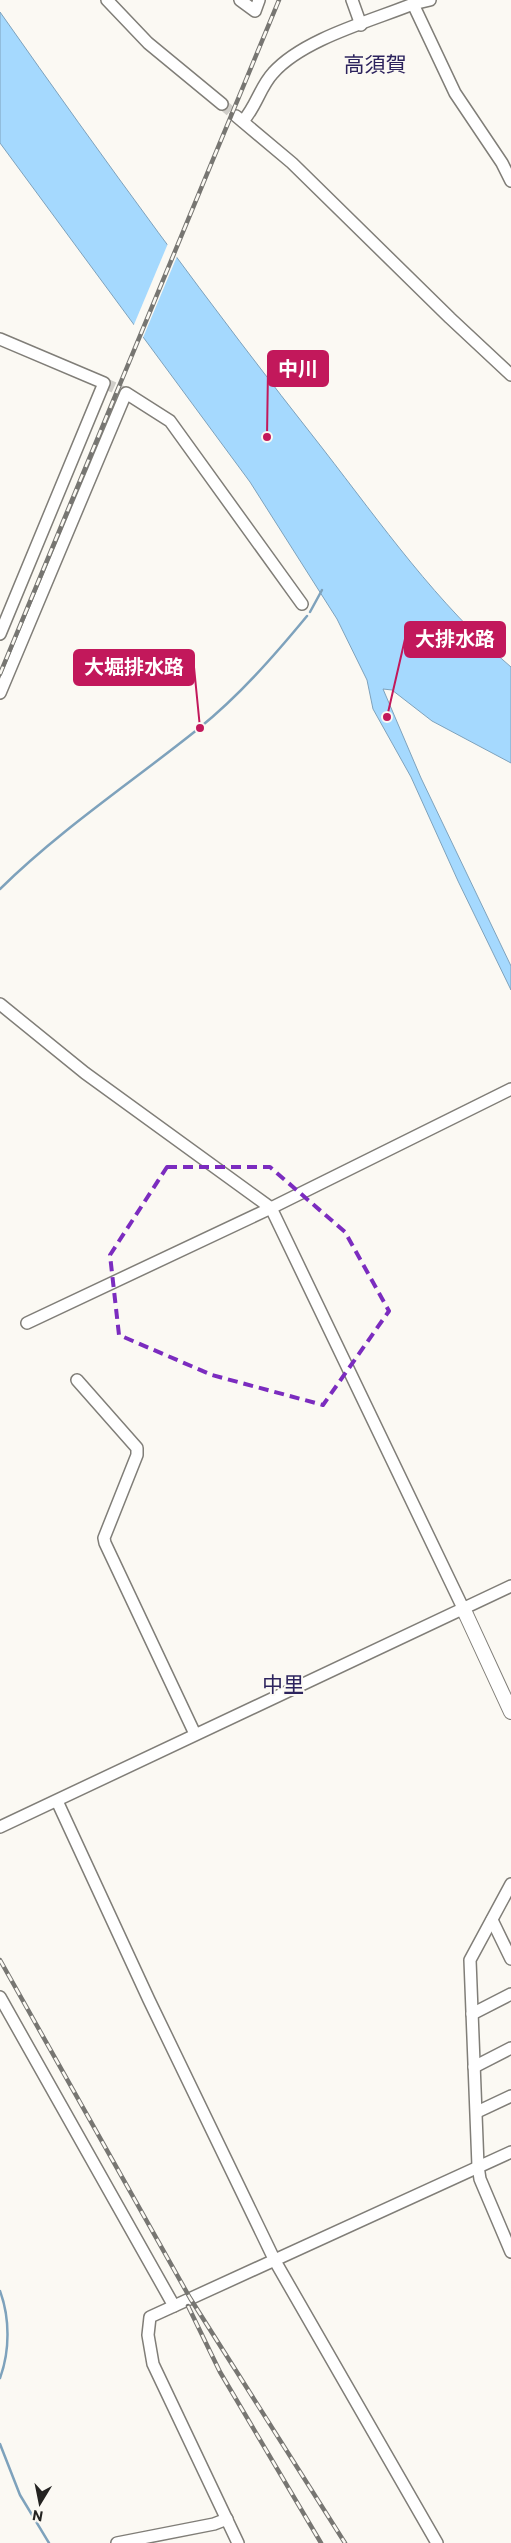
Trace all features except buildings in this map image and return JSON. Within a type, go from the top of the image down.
[{"type":"street","points":[[108,0],[141,37],[222,104]]},
{"type":"street","points":[[240,0],[255,11],[259,0]]},
{"type":"street","points":[[352,0],[361,25]]},
{"type":"street","points":[[430,0],[413,4],[303,48],[287,59],[271,75],[249,114],[239,119],[298,169],[511,375]]},
{"type":"street","points":[[413,4],[456,94],[502,163],[511,181]]},
{"type":"street","points":[[0,339],[104,383],[5,609],[0,634]]},
{"type":"street","points":[[0,693],[126,393],[170,421],[302,604]]},
{"type":"street","points":[[0,1004],[85,1073],[272,1208],[511,1712]]},
{"type":"street","points":[[27,1323],[272,1208],[511,1089]]},
{"type":"street","points":[[77,1380],[137,1448],[137,1455],[104,1538],[104,1543],[196,1734]]},
{"type":"street","points":[[0,1827],[511,1586]]},
{"type":"street","points":[[57,1801],[149,2000],[276,2261],[437,2543]]},
{"type":"street","points":[[511,1884],[470,1960],[478,2166],[480,2179],[511,2252]]},
{"type":"street","points":[[492,1920],[511,1959]]},
{"type":"street","points":[[472,2014],[511,1994]]},
{"type":"street","points":[[0,1997],[174,2306]]},
{"type":"street","points":[[474,2067],[511,2048]]},
{"type":"street","points":[[477,2112],[511,2096]]},
{"type":"street","points":[[238,2543],[153,2364],[148,2335],[150,2317],[511,2152]]},
{"type":"street","points":[[117,2543],[214,2524],[227,2519]]},
{"type":"highlighted area","points":[[167,1167],[270,1167],[345,1232],[389,1311],[323,1405],[212,1375],[119,1335],[110,1255]]},
{"type":"water","points":[[0,12],[118,178],[199,287],[389,535],[459,617],[511,667],[511,763],[432,721],[392,690],[383,689],[421,778],[511,966],[511,990],[458,881],[411,777],[373,709],[367,680],[337,619],[250,482],[0,143]]},
{"type":"pier","points":[[169,241],[178,254],[142,340],[133,327]]},
{"type":"waterway","points":[[310,612],[322,590]]},
{"type":"waterway","points":[[0,889],[47,846],[173,749],[228,703],[282,646],[307,616]]},
{"type":"waterway","points":[[0,2291],[6,2312],[8,2334],[6,2357],[0,2378]]},
{"type":"waterway","points":[[0,2444],[20,2495],[49,2543]]},
{"type":"tunnel","points":[[222,104],[236,116]]},
{"type":"tunnel","points":[[104,383],[126,393]]},
{"type":"railway","points":[[0,674],[279,0]]},
{"type":"railway","points":[[0,1960],[190,2298],[345,2543]]},
{"type":"railway","points":[[188,2306],[220,2372],[321,2543]]},
{"type":"place","name":"中川","points":[[267,437]]},
{"type":"place","name":"大排水路","points":[[387,717]]},
{"type":"place","name":"大堀排水路","points":[[200,728]]},
{"type":"district","name":"高須賀","points":[[375,65]]},
{"type":"district","name":"中里","points":[[283,1685]]}]
